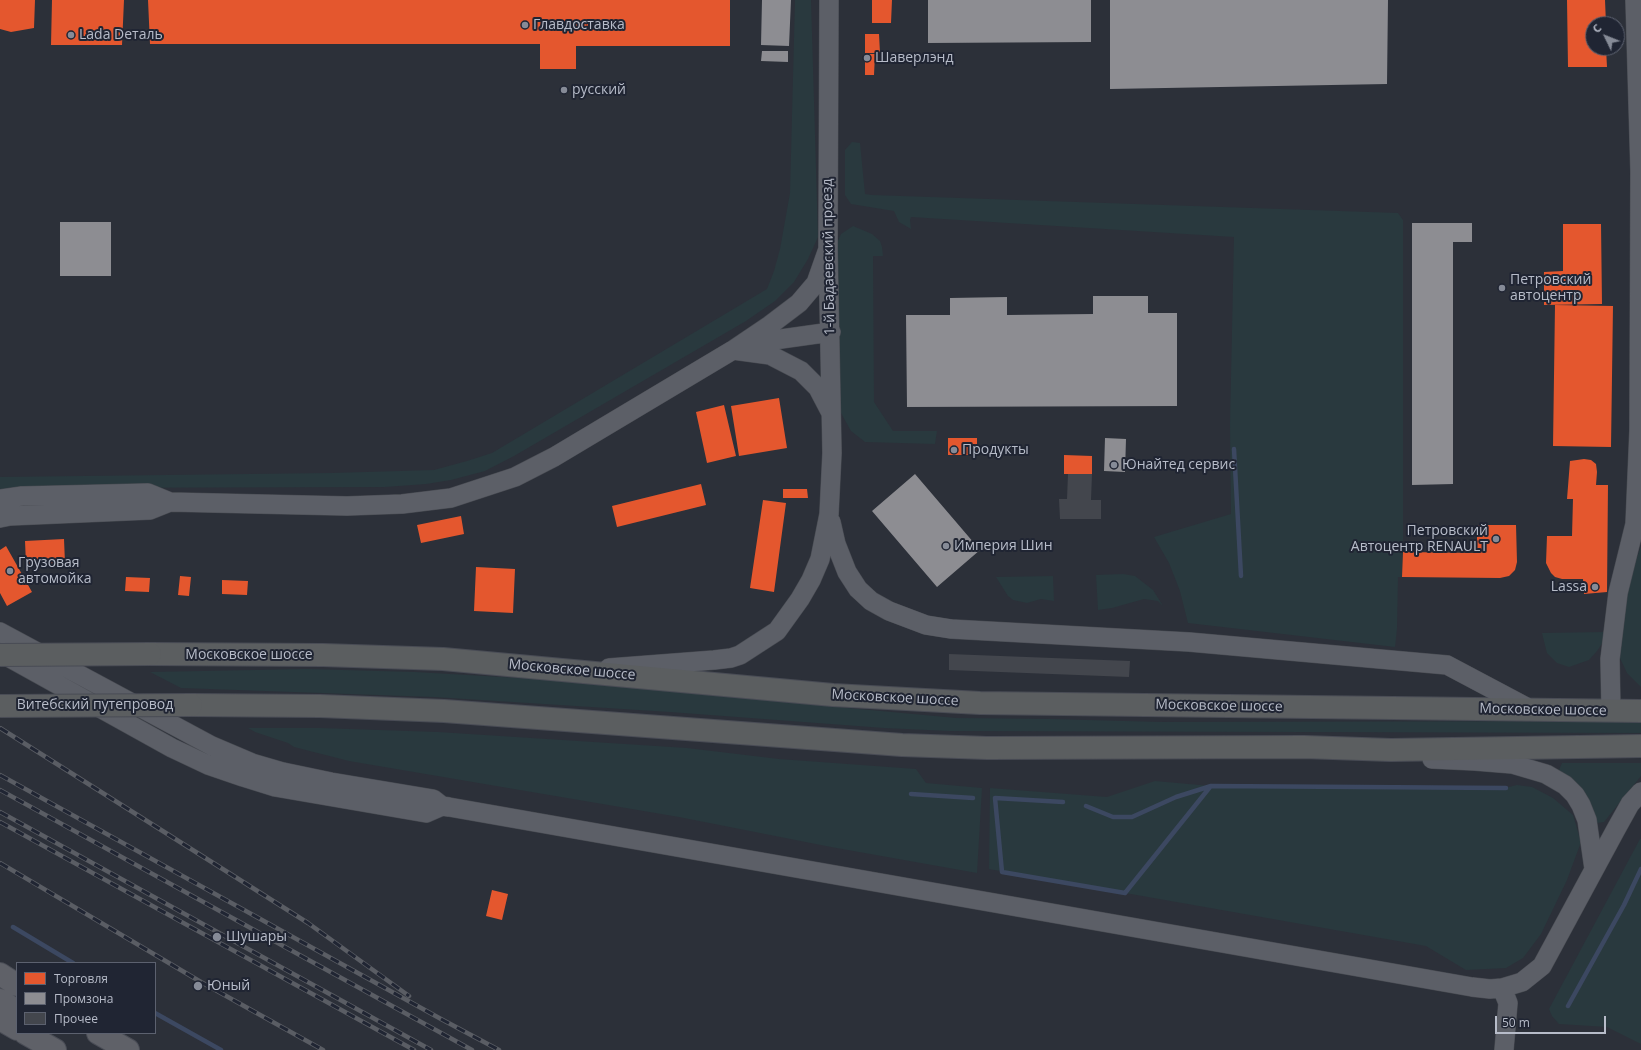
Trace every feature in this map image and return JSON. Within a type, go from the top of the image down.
[{"type":"highway","name":"Московское шоссе","points":[[0,654],[323,655],[443,659],[576,670],[833,695],[980,703],[1641,711]]},
{"type":"highway","name":"Витебский путепровод","points":[[0,706],[320,706],[444,711],[910,746],[995,748],[1304,747],[1391,750]]},
{"type":"highway","points":[[1391,750],[1641,746]]},
{"type":"main road","points":[[0,974],[16,984]]},
{"type":"main road","points":[[0,1000],[16,1010]]},
{"type":"main road","points":[[0,1019],[16,1028]]},
{"type":"main road","points":[[27,1034],[55,1050]]},
{"type":"main road","points":[[51,1034],[72,1050]]},
{"type":"main road","points":[[100,1034],[128,1050]]},
{"type":"street","name":"1-й Бадаевский проезд","points":[[829,0],[828,249],[832,414],[830,514]]},
{"type":"street","points":[[1611,711],[1610,659],[1618,593],[1635,524],[1639,430],[1640,172],[1635,0]]},
{"type":"street","points":[[0,499],[22,496],[148,493],[170,502],[347,506],[402,504],[451,498],[515,477],[554,457],[733,350],[770,325],[798,303],[816,283],[828,249]]},
{"type":"street","points":[[733,350],[774,340],[831,332]]},
{"type":"street","points":[[733,350],[770,355],[801,371],[818,388],[832,414]]},
{"type":"street","points":[[0,518],[10,516],[150,510],[170,502]]},
{"type":"street","points":[[576,670],[731,658],[740,655],[759,644],[777,630],[808,586],[820,559],[830,514]]},
{"type":"street","points":[[830,514],[836,544],[846,572],[858,589],[871,601],[889,612],[926,625],[951,629],[1189,642],[1447,665],[1530,709]]},
{"type":"street","points":[[0,632],[212,746],[252,763],[284,772],[331,782],[433,799],[442,806],[1443,983],[1490,989],[1502,988],[1522,982],[1542,966],[1630,804],[1641,792]]},
{"type":"street","points":[[0,654],[172,748],[208,765],[275,787],[419,812],[426,812],[442,806]]},
{"type":"street","points":[[1391,750],[1431,759],[1475,760],[1512,764],[1546,774],[1565,785],[1575,794],[1587,820],[1594,869]]},
{"type":"street","points":[[1502,988],[1508,1003],[1504,1050]]},
{"type":"shaded area","points":[[795,0],[811,0],[818,237],[808,259],[794,282],[775,301],[746,321],[514,456],[485,471],[451,480],[426,484],[385,487],[32,488],[0,490],[0,477],[332,473],[434,470],[492,453],[767,289],[780,249],[790,193]]},
{"type":"shaded area","points":[[852,142],[860,143],[865,194],[872,195],[1398,213],[1403,220],[1403,552],[1402,577],[1398,577],[1395,647],[1188,623],[1180,591],[1169,563],[1154,537],[1231,514],[1230,424],[1234,237],[911,217],[911,229],[899,222],[894,211],[851,204],[845,195],[845,150]]},
{"type":"shaded area","points":[[853,226],[872,234],[880,241],[882,247],[883,256],[873,256],[874,402],[893,431],[937,431],[935,444],[865,442],[851,431],[841,413],[835,247],[841,234]]},
{"type":"shaded area","points":[[1641,546],[1641,687],[1627,673],[1619,656],[1625,593]]},
{"type":"shaded area","points":[[1123,574],[1135,576],[1153,590],[1163,606],[1158,601],[1144,599],[1112,608],[1098,610],[1096,575]]},
{"type":"shaded area","points":[[1053,576],[1054,601],[1041,599],[1027,603],[1013,600],[1008,596],[996,577]]},
{"type":"shaded area","points":[[1605,632],[1603,642],[1589,660],[1569,667],[1557,663],[1547,653],[1542,633]]},
{"type":"shaded area","points":[[307,669],[415,672],[537,679],[956,718],[1161,722],[1641,721],[1641,733],[949,731],[884,728],[670,712],[434,697],[181,688],[150,672]]},
{"type":"shaded area","points":[[248,728],[320,728],[438,732],[687,748],[779,759],[916,769],[926,783],[982,788],[977,873],[831,847],[679,817],[349,761],[294,747],[288,743],[255,732]]},
{"type":"shaded area","points":[[1562,763],[1641,763],[1641,776],[1604,822],[1597,823],[1571,779],[1559,770]]},
{"type":"shaded area","points":[[1155,781],[1211,786],[1505,788],[1517,785],[1532,787],[1553,798],[1573,815],[1581,842],[1567,880],[1541,934],[1523,958],[1506,968],[1466,970],[1426,946],[989,869],[990,788],[1107,797]]},
{"type":"shaded area","points":[[1640,839],[1641,1044],[1607,1027],[1559,1024],[1552,1016],[1549,1009]]},
{"type":"building: Торговля","points":[[0,0],[35,0],[34,28],[11,32],[0,29]]},
{"type":"building: Торговля","points":[[52,0],[124,0],[122,45],[51,45]]},
{"type":"building: Торговля","points":[[148,0],[730,0],[730,46],[576,46],[576,69],[540,69],[540,44],[150,44]]},
{"type":"building: Торговля","points":[[872,0],[892,0],[891,23],[872,23]]},
{"type":"building: Торговля","points":[[1567,0],[1605,0],[1606,16],[1585,16],[1585,56],[1606,56],[1607,67],[1568,67]]},
{"type":"building: Торговля","points":[[865,34],[879,34],[880,53],[865,53]]},
{"type":"building: Торговля","points":[[865,54],[875,54],[874,75],[865,75]]},
{"type":"building: Торговля","points":[[1563,224],[1601,224],[1602,304],[1544,305],[1544,272],[1563,271]]},
{"type":"building: Торговля","points":[[1555,305],[1613,306],[1611,447],[1553,446]]},
{"type":"building: Торговля","points":[[779,398],[787,448],[739,456],[731,406]]},
{"type":"building: Торговля","points":[[724,405],[736,456],[707,463],[696,412]]},
{"type":"building: Торговля","points":[[948,438],[977,438],[977,455],[948,455]]},
{"type":"building: Торговля","points":[[1064,455],[1092,456],[1092,474],[1064,474]]},
{"type":"building: Торговля","points":[[1584,459],[1591,460],[1596,464],[1596,485],[1608,485],[1607,592],[1584,594],[1583,579],[1562,579],[1555,577],[1551,573],[1546,563],[1547,536],[1572,536],[1573,499],[1567,499],[1570,461]]},
{"type":"building: Торговля","points":[[701,484],[706,505],[617,527],[612,506]]},
{"type":"building: Торговля","points":[[783,489],[807,489],[808,498],[783,498]]},
{"type":"building: Торговля","points":[[763,500],[786,503],[774,592],[750,588]]},
{"type":"building: Торговля","points":[[461,516],[464,534],[421,543],[417,525]]},
{"type":"building: Торговля","name":"Петровский Автоцентр RENAULT","points":[[1477,525],[1516,525],[1517,562],[1515,570],[1509,576],[1500,578],[1402,577],[1403,552],[1477,553]]},
{"type":"building: Торговля","points":[[64,539],[65,563],[26,564],[25,541]]},
{"type":"building: Торговля","name":"Грузовая автомойка","points":[[6,546],[32,592],[7,606],[0,593],[0,550]]},
{"type":"building: Торговля","points":[[476,567],[515,569],[513,613],[474,611]]},
{"type":"building: Торговля","points":[[180,576],[191,577],[189,596],[178,595]]},
{"type":"building: Торговля","points":[[126,577],[150,578],[149,592],[125,591]]},
{"type":"building: Торговля","points":[[222,580],[248,581],[247,595],[222,594]]},
{"type":"building: Торговля","points":[[492,890],[508,894],[502,920],[486,916]]},
{"type":"building: Промзона","points":[[762,0],[791,0],[789,46],[761,45]]},
{"type":"building: Промзона","points":[[928,0],[1091,0],[1091,42],[928,43]]},
{"type":"building: Промзона","points":[[1110,0],[1388,0],[1387,84],[1110,89]]},
{"type":"building: Промзона","points":[[762,51],[788,51],[788,62],[761,61]]},
{"type":"building: Промзона","points":[[60,222],[111,222],[111,276],[60,276]]},
{"type":"building: Промзона","points":[[1412,223],[1472,223],[1472,242],[1453,242],[1453,484],[1412,485]]},
{"type":"building: Промзона","points":[[1093,296],[1148,296],[1148,313],[1177,313],[1177,406],[907,407],[906,315],[950,315],[950,298],[1007,297],[1007,315],[1093,314]]},
{"type":"building: Промзона","points":[[1105,438],[1126,439],[1125,472],[1104,471]]},
{"type":"building: Промзона","points":[[915,474],[980,550],[937,587],[872,511]]},
{"type":"building: Прочее","points":[[1068,474],[1092,474],[1091,500],[1101,500],[1101,519],[1060,519],[1059,499],[1067,499]]},
{"type":"building: Прочее","points":[[949,654],[1130,661],[1129,677],[949,670]]},
{"type":"waterway","points":[[1234,449],[1241,576]]},
{"type":"waterway","points":[[1086,806],[1113,817],[1132,817],[1176,797],[1211,786],[1506,788]]},
{"type":"waterway","points":[[1063,802],[995,798],[1002,872],[1125,893],[1210,787]]},
{"type":"waterway","points":[[911,794],[973,798]]},
{"type":"waterway","points":[[1568,1006],[1624,905],[1641,869]]},
{"type":"waterway","points":[[13,927],[71,962]]},
{"type":"waterway","points":[[156,1014],[221,1050]]},
{"type":"railway","points":[[0,728],[308,923],[409,996]]},
{"type":"railway","points":[[0,775],[499,1050]]},
{"type":"railway","points":[[0,790],[472,1050]]},
{"type":"railway","points":[[0,812],[431,1050]]},
{"type":"railway","points":[[0,822],[414,1050]]},
{"type":"railway","points":[[0,863],[201,982],[323,1050]]},
{"type":"place","name":"Главдоставка","points":[[525,25]]},
{"type":"place","name":"Lada Dеталь","points":[[71,35]]},
{"type":"place","name":"Шаверлэнд","points":[[867,58]]},
{"type":"place","name":"русский","points":[[564,90]]},
{"type":"place","name":"Петровский автоцентр","points":[[1502,288]]},
{"type":"place","name":"Продукты","points":[[954,450]]},
{"type":"place","name":"Юнайтед сервис","points":[[1114,465]]},
{"type":"place","name":"Петровский Автоцентр RENAULT","points":[[1496,539]]},
{"type":"place","name":"Империя Шин","points":[[946,546]]},
{"type":"place","name":"Грузовая автомойка","points":[[10,571]]},
{"type":"place","name":"Lassa","points":[[1595,587]]},
{"type":"place","name":"Шушары","points":[[217,937]]},
{"type":"place","name":"Юный","points":[[198,986]]}]
